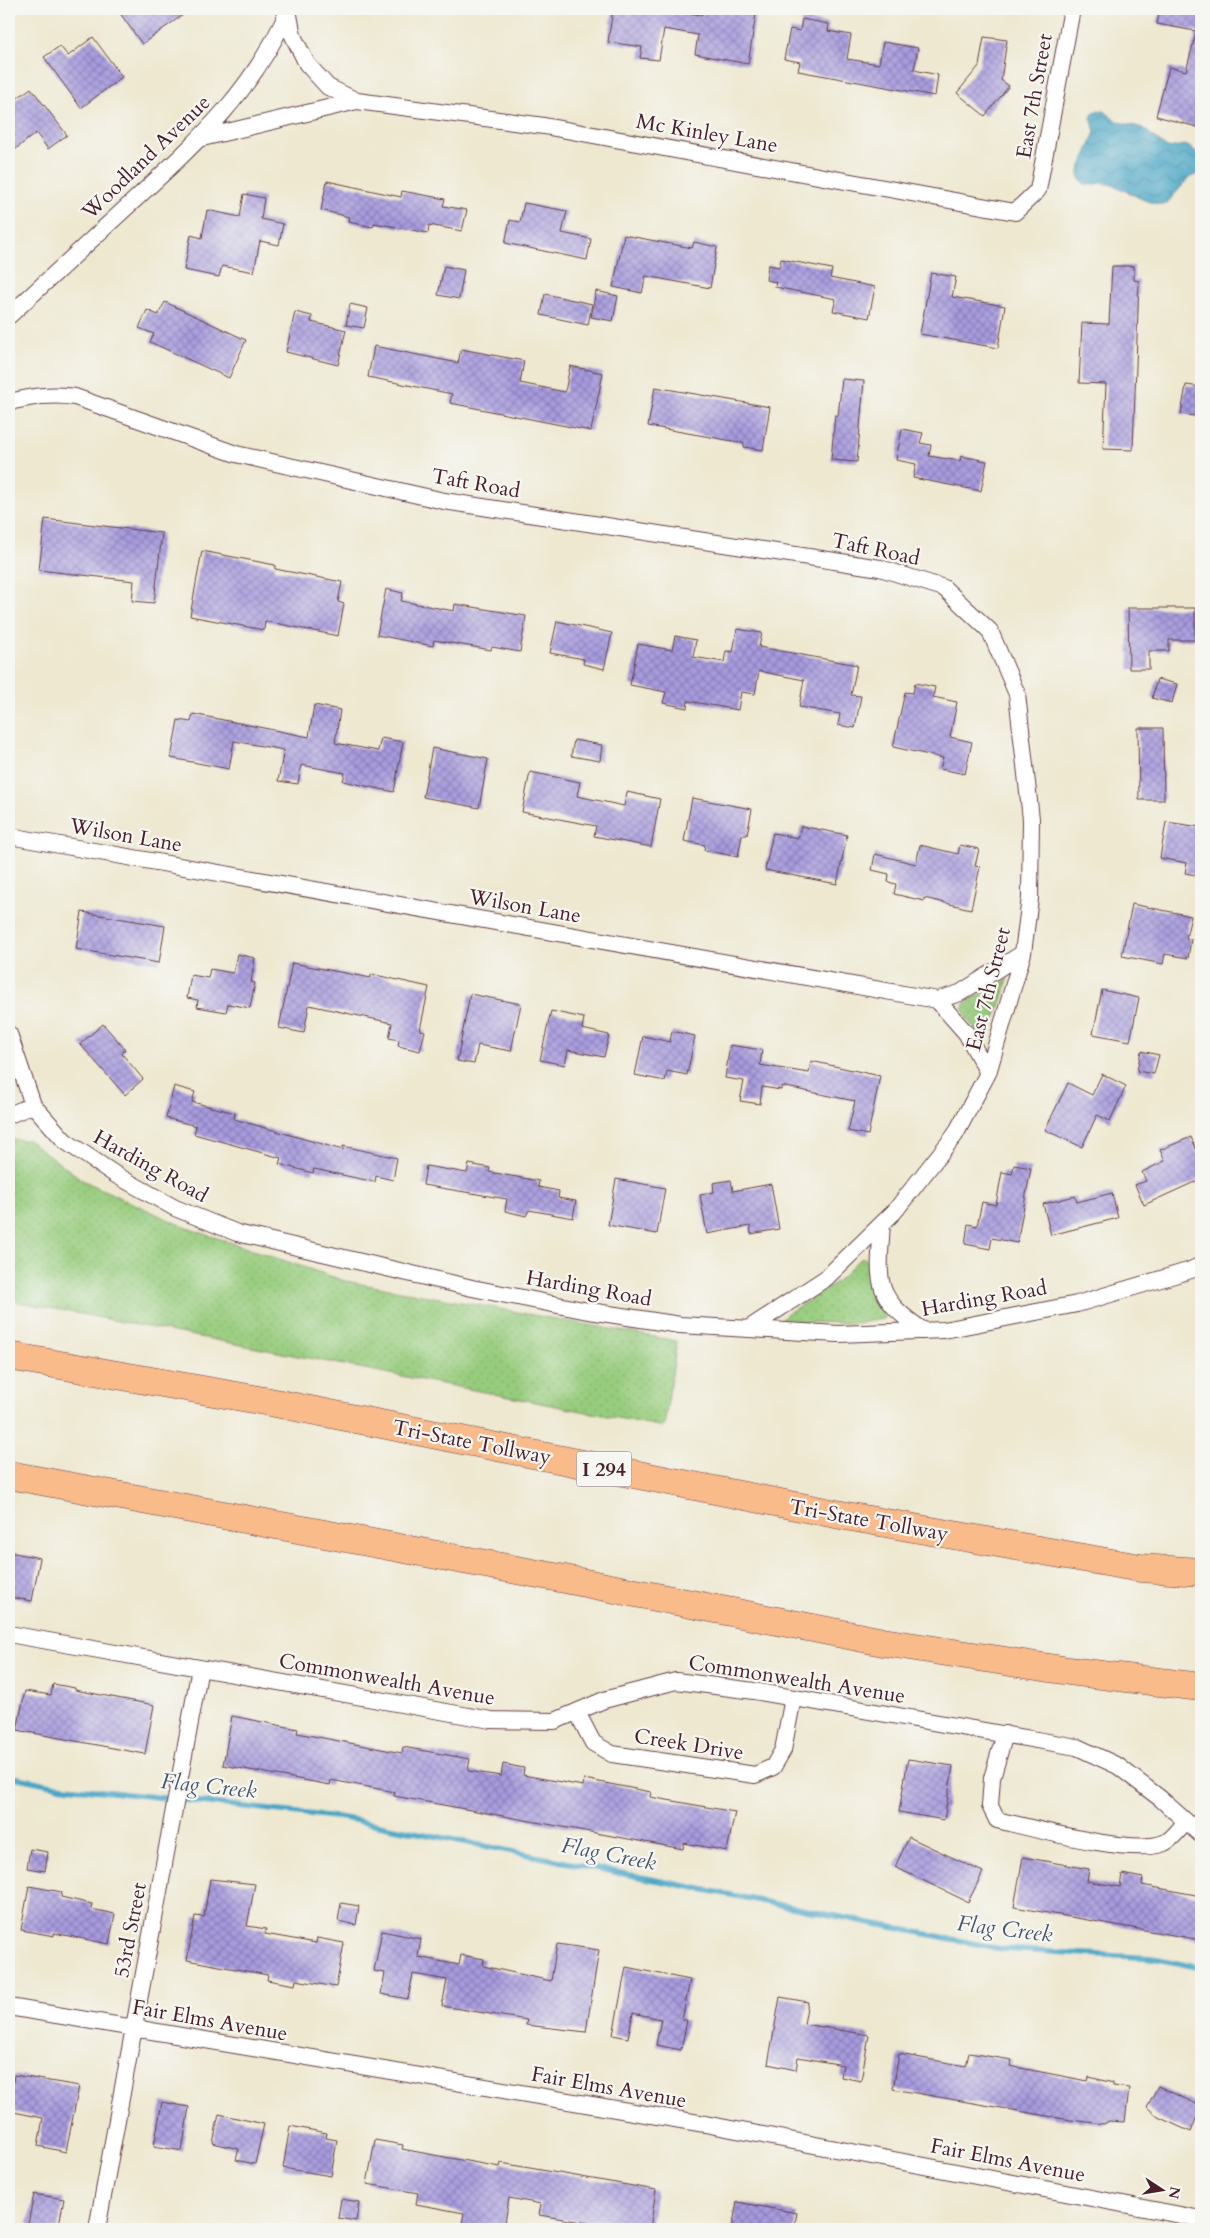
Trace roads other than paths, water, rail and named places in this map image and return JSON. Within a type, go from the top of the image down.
[{"type":"highway","name":"Tri-State Tollway","points":[[9,1356],[270,1402],[846,1516],[1140,1568],[1201,1572]]},
{"type":"highway","points":[[9,1475],[545,1575],[883,1642],[1069,1671],[1201,1687]]},
{"type":"street","name":"East 7th Street","points":[[1038,190],[1072,9]]},
{"type":"street","name":"Mc Kinley Lane","points":[[288,10],[293,36],[307,64],[328,87],[358,101],[544,126],[1015,212],[1038,190]]},
{"type":"street","name":"Woodland Avenue","points":[[9,316],[202,138],[238,96],[269,49],[288,10]]},
{"type":"street","name":"Mc Kinley Lane","points":[[202,138],[358,101]]},
{"type":"street","name":"Taft Road","points":[[9,402],[35,396],[58,394],[86,399],[236,454],[444,501],[880,568],[944,588]]},
{"type":"street","name":"East 7th Street","points":[[751,1327],[826,1278],[882,1224],[955,1135],[988,1074],[1023,953],[1030,898],[1031,818],[1018,694],[990,631],[944,588]]},
{"type":"street","name":"Wilson Lane","points":[[9,836],[937,1000],[960,993],[1023,953]]},
{"type":"street","points":[[937,1000],[966,1032],[988,1074]]},
{"type":"street","points":[[9,1034],[33,1105],[9,1115]]},
{"type":"street","name":"Harding Road","points":[[33,1105],[65,1141],[116,1176],[175,1208],[237,1233],[426,1278],[583,1310],[680,1325],[751,1327],[838,1334],[944,1330],[1077,1304],[1192,1270],[1201,1265]]},
{"type":"street","points":[[882,1224],[881,1285],[888,1303],[901,1316],[924,1331]]},
{"type":"street","name":"Commonwealth Avenue","points":[[9,1634],[491,1720],[555,1721],[604,1700],[676,1681],[793,1698],[1077,1747],[1118,1766],[1161,1800],[1201,1836]]},
{"type":"street","name":"53rd Street","points":[[97,2229],[200,1668]]},
{"type":"street","name":"Creek Drive","points":[[578,1712],[593,1743],[612,1754],[755,1775],[773,1767],[783,1750],[793,1698]]},
{"type":"street","points":[[1005,1734],[992,1778],[990,1806],[997,1820],[1066,1836],[1136,1847],[1165,1843],[1186,1822]]},
{"type":"street","name":"Fair Elms Avenue","points":[[9,2007],[705,2124],[1201,2219]]},
{"type":"water","points":[[1104,111],[1119,122],[1143,128],[1167,148],[1188,146],[1201,157],[1201,169],[1198,174],[1190,177],[1166,204],[1150,202],[1112,185],[1099,183],[1090,185],[1083,183],[1080,179],[1079,171],[1095,132],[1091,117],[1094,112]]},
{"type":"waterway","name":"Flag Creek","points":[[9,1776],[57,1786],[344,1818],[1002,1949],[1153,1958],[1201,1968]]}]
